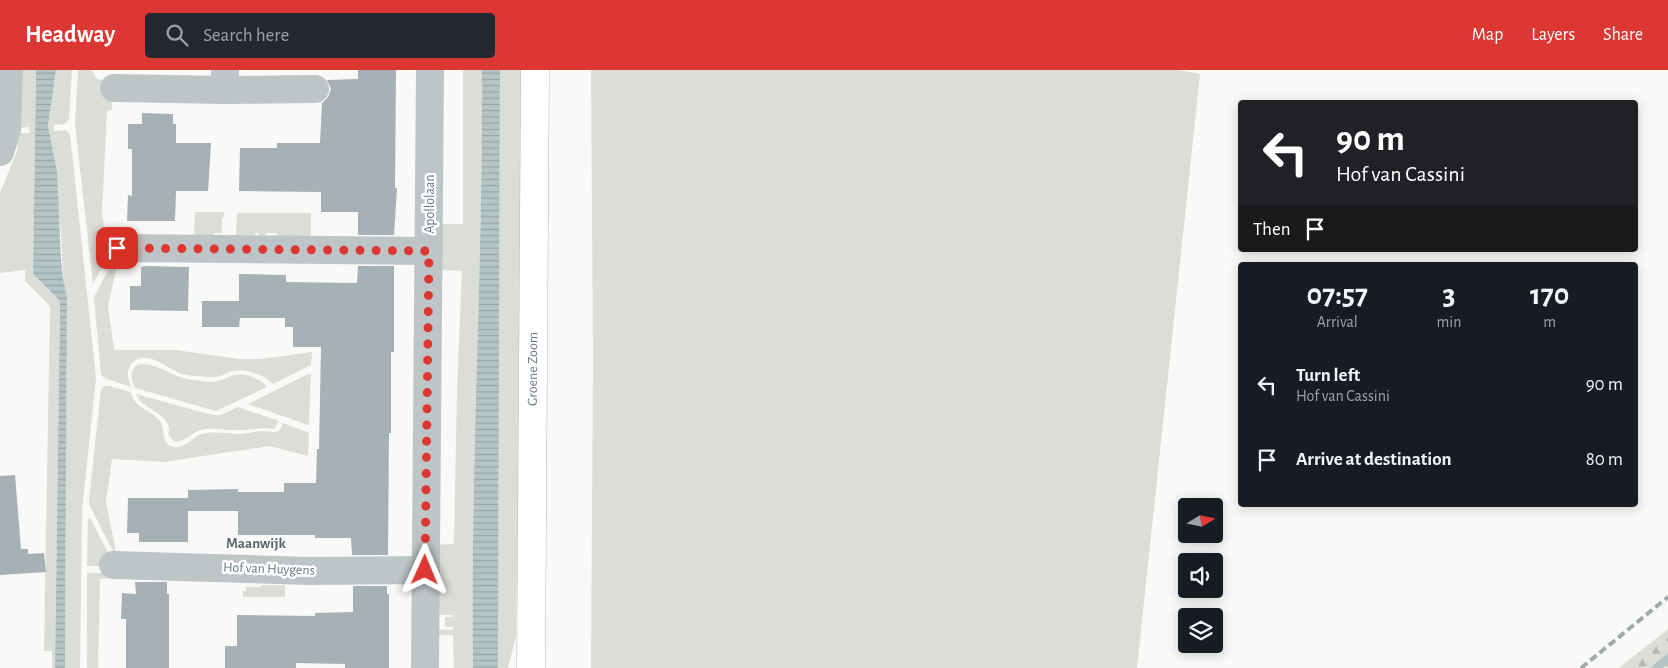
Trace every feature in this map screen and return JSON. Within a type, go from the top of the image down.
[{"type":"main road","name":"Groene Zoom","points":[[531,668],[535,70]]},
{"type":"street","name":"Apollolaan","points":[[425,668],[430,70]]},
{"type":"street","points":[[0,152],[7,130],[6,77]]},
{"type":"street","points":[[114,88],[225,80],[315,89]]},
{"type":"street","points":[[117,248],[429,251]]},
{"type":"street","name":"Hof van Huygens","points":[[113,565],[310,571],[425,570]]},
{"type":"green space","points":[[20,70],[36,70],[33,274],[60,301],[55,668],[52,668],[52,651],[44,651],[50,306],[25,281],[25,270],[0,273],[0,193],[17,151],[19,133],[30,133],[29,127],[19,128]]},
{"type":"green space","points":[[56,70],[72,70],[69,119],[65,124],[54,125],[54,131],[66,130],[70,134],[96,378],[82,510],[80,668],[65,668],[67,296],[63,279],[61,233],[48,126]]},
{"type":"green space","points":[[78,70],[92,70],[96,78],[112,85],[112,110],[107,111],[102,213],[105,232],[117,232],[117,236],[96,236],[96,243],[117,243],[93,283],[75,124]]},
{"type":"green space","points":[[463,70],[482,70],[481,219],[473,519],[473,668],[454,668],[453,635],[431,635],[431,638],[427,635],[428,543],[431,541],[431,545],[454,544],[457,389],[462,271],[435,270],[436,224],[463,224]],"holes":[[[431,615],[453,615],[453,617],[445,617],[445,627],[453,627],[453,630],[430,629],[431,626],[434,626],[434,617],[431,617]]]},
{"type":"green space","points":[[500,70],[524,70],[516,636],[508,668],[498,668]]},
{"type":"green space","points":[[591,70],[1179,70],[1200,74],[1137,668],[591,668],[593,359]]},
{"type":"green space","points":[[195,212],[224,212],[222,233],[194,235]]},
{"type":"green space","points":[[237,213],[311,213],[311,236],[277,236],[277,233],[266,233],[266,236],[258,235],[258,233],[255,233],[255,235],[236,235]]},
{"type":"green space","points":[[117,254],[119,257],[108,306],[114,350],[176,350],[239,359],[262,359],[312,352],[311,365],[273,384],[261,375],[244,371],[213,377],[182,374],[158,361],[145,358],[139,359],[130,365],[128,377],[131,387],[104,378],[101,374],[94,297]]},
{"type":"green space","points":[[140,364],[161,368],[191,380],[214,382],[233,376],[244,375],[257,379],[267,387],[216,411],[135,388],[132,371]]},
{"type":"green space","points":[[311,374],[308,425],[248,404],[306,375]]},
{"type":"green space","points":[[104,386],[131,392],[139,405],[160,421],[165,440],[174,447],[185,445],[206,433],[276,432],[280,430],[283,423],[309,433],[308,456],[270,446],[164,462],[112,459],[106,502],[116,552],[114,553],[89,504],[101,390]]},
{"type":"green space","points":[[136,394],[212,415],[221,415],[238,407],[279,421],[274,429],[205,429],[197,431],[182,441],[175,442],[169,436],[167,422],[143,403]]},
{"type":"green space","points":[[90,518],[114,566],[87,566],[88,519]]},
{"type":"green space","points":[[87,573],[114,573],[115,578],[100,579],[98,668],[87,668]]},
{"type":"green space","points":[[262,585],[285,585],[285,597],[243,597],[243,591],[246,591],[246,587],[261,587]]},
{"type":"green space","points":[[1668,629],[1668,668],[1619,668]]},
{"type":"shaded area","points":[[36,70],[56,70],[48,126],[57,172],[61,259],[67,296],[65,668],[55,668],[60,301],[33,274]]},
{"type":"shaded area","points":[[482,70],[500,70],[498,668],[473,668],[473,519],[481,219]]},
{"type":"building","points":[[358,70],[396,70],[395,188],[397,188],[394,235],[358,235],[358,212],[321,212],[321,192],[239,191],[240,148],[277,148],[277,143],[320,143],[322,103],[328,97],[331,89],[327,80],[358,79]]},
{"type":"building","points":[[142,113],[173,114],[173,124],[176,124],[176,143],[211,143],[208,191],[176,191],[175,221],[127,221],[128,195],[132,196],[132,149],[128,149],[128,124],[142,124]]},
{"type":"building","points":[[358,266],[394,266],[394,352],[391,352],[388,555],[352,555],[351,538],[315,538],[315,535],[238,535],[238,511],[188,511],[188,542],[139,542],[139,533],[127,533],[128,498],[188,498],[188,490],[238,489],[238,492],[284,492],[284,483],[316,483],[317,449],[319,449],[321,347],[293,347],[293,327],[285,327],[285,318],[240,318],[239,327],[202,327],[202,301],[239,301],[239,274],[286,275],[286,282],[357,283]]},
{"type":"building","points":[[141,267],[189,267],[188,311],[130,310],[130,286],[141,286]]},
{"type":"building","points":[[15,475],[21,549],[28,549],[28,554],[44,553],[46,572],[0,575],[0,476]]},
{"type":"building","points":[[135,582],[167,582],[167,594],[169,594],[169,668],[126,668],[126,619],[121,619],[122,593],[136,594]]},
{"type":"building","points":[[353,586],[387,586],[387,594],[389,594],[389,668],[345,668],[345,664],[296,663],[296,668],[225,668],[225,646],[237,646],[237,615],[315,616],[315,613],[353,612]]},
{"type":"waterway","points":[[1656,668],[1668,658]]},
{"type":"railway","points":[[1581,668],[1668,597]]},
{"type":"district","name":"Maanwijk","points":[[256,543]]},
{"type":"route","points":[[117,248],[429,251],[425,570]]}]
